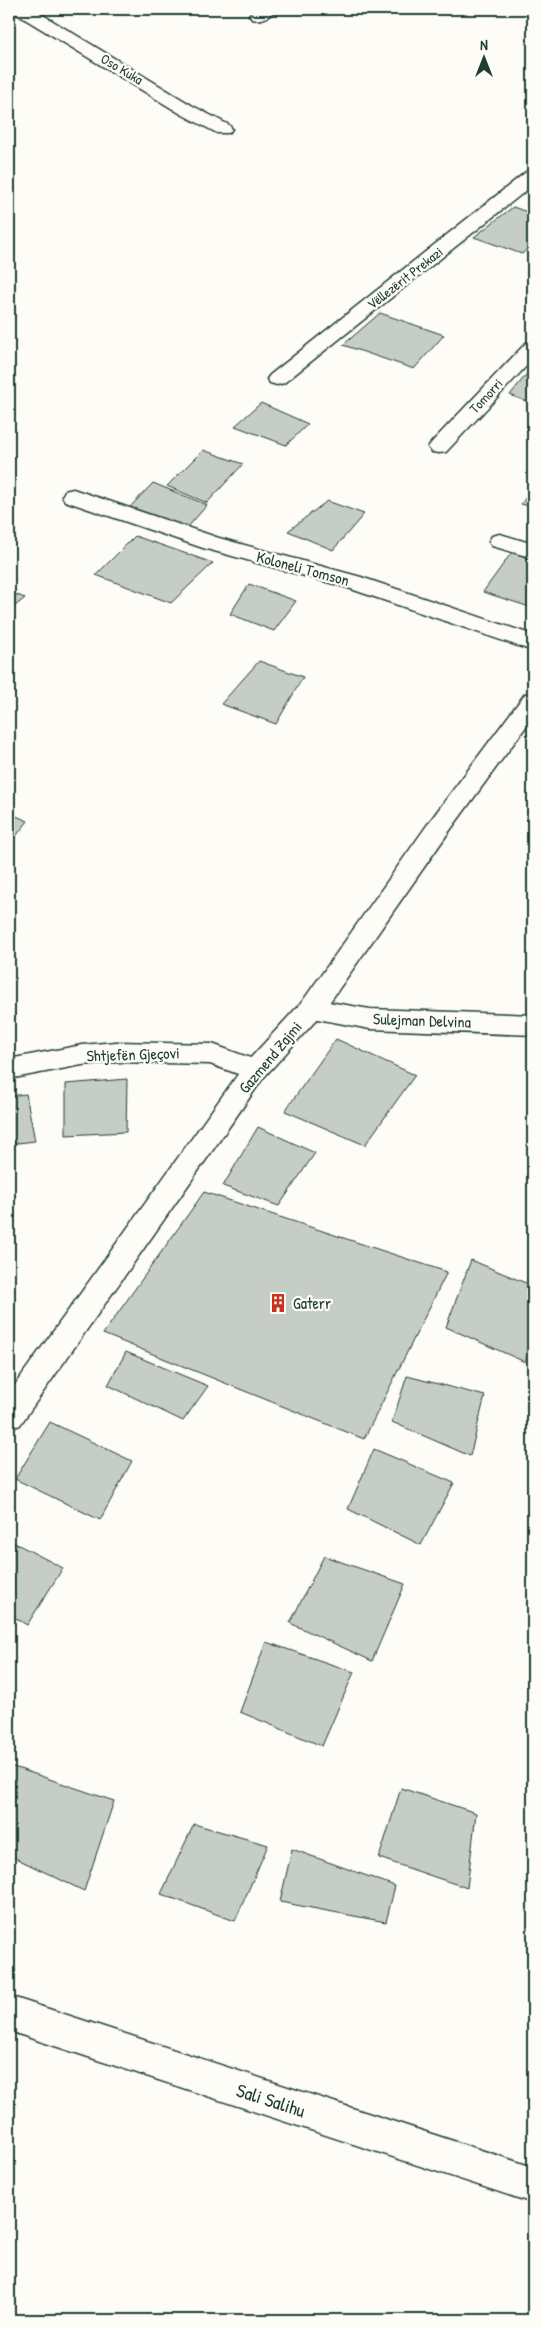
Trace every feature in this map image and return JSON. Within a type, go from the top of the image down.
[{"type":"street","name":"Oso Kuka","points":[[21,9],[187,110],[223,129]]},
{"type":"street","name":"Vëllezërit Prekazi","points":[[278,380],[533,176]]},
{"type":"street","name":"Tomorri","points":[[439,447],[533,347]]},
{"type":"street","name":"Koloneli Tomson","points":[[72,496],[211,543],[353,582],[533,643]]},
{"type":"street","points":[[500,540],[533,551]]},
{"type":"street","name":"Gazmend Zajmi","points":[[9,1416],[255,1070],[311,1009],[439,828],[533,700]]},
{"type":"street","name":"Sulejman Delvina","points":[[311,1009],[370,1019],[533,1025]]},
{"type":"street","name":"Shtjefën Gjeçovi","points":[[9,1069],[82,1055],[116,1052],[188,1052],[212,1054],[255,1070]]},
{"type":"street","name":"Sali Salihu","points":[[9,2013],[533,2185]]},
{"type":"building","points":[[513,207],[533,214],[533,244],[522,254],[474,237]]},
{"type":"building","points":[[380,313],[444,335],[414,369],[343,345]]},
{"type":"building","points":[[533,366],[533,404],[510,395]]},
{"type":"building","points":[[261,403],[308,424],[286,445],[235,426]]},
{"type":"building","points":[[203,450],[243,464],[207,503],[167,486]]},
{"type":"building","points":[[153,483],[207,505],[188,527],[130,507]]},
{"type":"building","points":[[533,488],[533,507],[521,504]]},
{"type":"building","points":[[327,501],[364,514],[333,550],[288,531]]},
{"type":"building","points":[[135,536],[213,563],[171,603],[96,575]]},
{"type":"building","points":[[512,552],[533,560],[533,608],[483,592]]},
{"type":"building","points":[[249,584],[296,601],[274,631],[230,614]]},
{"type":"building","points":[[9,592],[25,598],[9,611]]},
{"type":"building","points":[[259,661],[303,677],[276,724],[221,704]]},
{"type":"building","points":[[9,813],[28,821],[9,845]]},
{"type":"building","points":[[336,1039],[415,1075],[365,1145],[285,1111]]},
{"type":"building","points":[[127,1079],[126,1132],[66,1135],[66,1084]]},
{"type":"building","points":[[26,1094],[35,1141],[9,1144],[9,1096]]},
{"type":"building","points":[[258,1127],[315,1153],[279,1206],[223,1186]]},
{"type":"building","name":"Gaterr","points":[[204,1192],[447,1272],[364,1439],[103,1334]]},
{"type":"building","points":[[471,1260],[533,1286],[533,1339],[525,1362],[446,1327]]},
{"type":"building","points":[[126,1352],[208,1386],[183,1421],[108,1385]]},
{"type":"building","points":[[407,1376],[485,1396],[470,1456],[392,1422]]},
{"type":"building","points":[[50,1422],[132,1461],[100,1520],[15,1479]]},
{"type":"building","points":[[374,1449],[454,1483],[421,1545],[348,1509]]},
{"type":"building","points":[[9,1540],[63,1568],[27,1625],[9,1614]]},
{"type":"building","points":[[324,1556],[405,1584],[372,1661],[290,1623]]},
{"type":"building","points":[[266,1642],[354,1672],[322,1746],[240,1712]]},
{"type":"building","points":[[11,1766],[114,1801],[84,1891],[9,1855],[9,1777]]},
{"type":"building","points":[[401,1788],[476,1813],[467,1888],[379,1858]]},
{"type":"building","points":[[194,1824],[268,1845],[235,1921],[161,1894]]},
{"type":"building","points":[[292,1849],[395,1886],[386,1922],[280,1902]]},
{"type":"place","name":"Gaterr","points":[[278,1303]]}]
